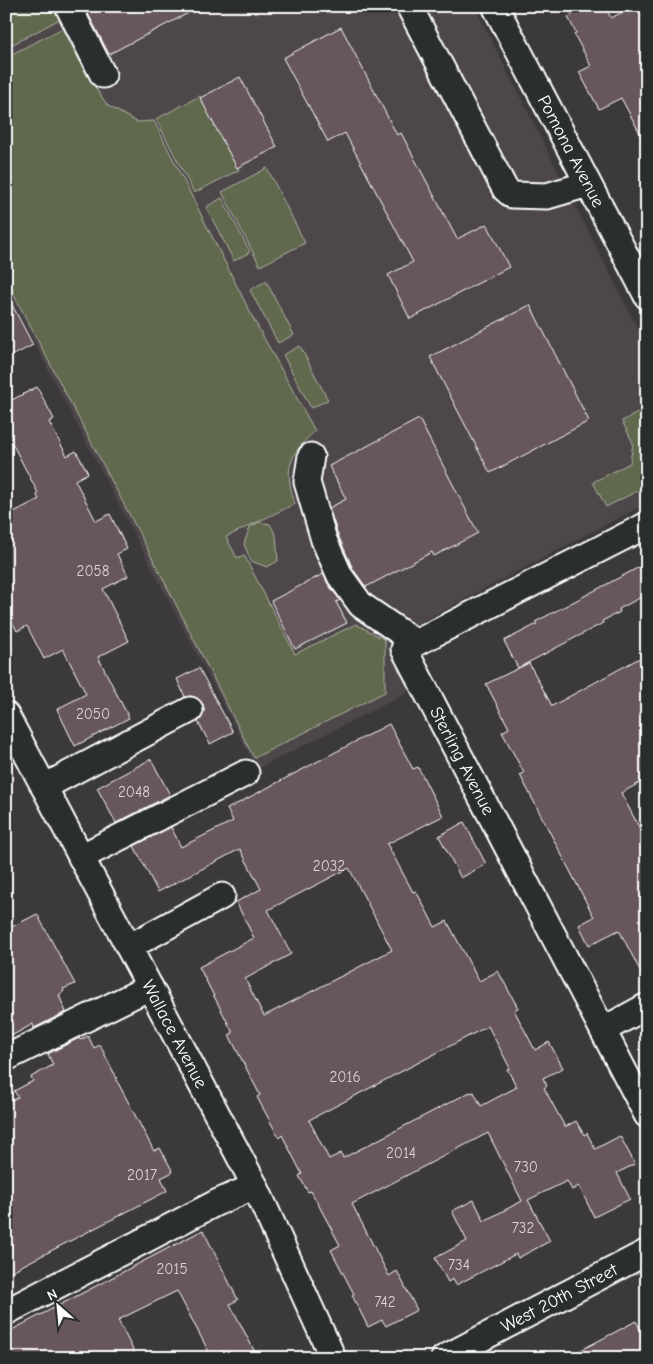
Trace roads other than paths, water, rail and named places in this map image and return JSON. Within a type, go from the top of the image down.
[{"type":"street","points":[[68,6],[103,75]]},
{"type":"street","points":[[409,6],[505,189],[512,195],[547,196],[588,184]]},
{"type":"street","name":"Pomona Avenue","points":[[496,6],[647,296]]},
{"type":"street","points":[[311,456],[307,482],[324,540],[340,576],[361,605],[416,643],[647,525]]},
{"type":"street","name":"Sterling Avenue","points":[[416,643],[404,649],[647,1115]]},
{"type":"street","points":[[44,786],[190,710]]},
{"type":"street","name":"Wallace Avenue","points":[[8,723],[44,786],[255,1186],[334,1358]]},
{"type":"street","points":[[81,857],[246,773]]},
{"type":"street","points":[[129,947],[222,896]]},
{"type":"street","points":[[6,1058],[150,987]]},
{"type":"street","points":[[603,1030],[647,1006]]},
{"type":"street","points":[[6,1312],[216,1203],[255,1186]]},
{"type":"street","name":"West 20th Street","points":[[444,1358],[647,1252]]}]
